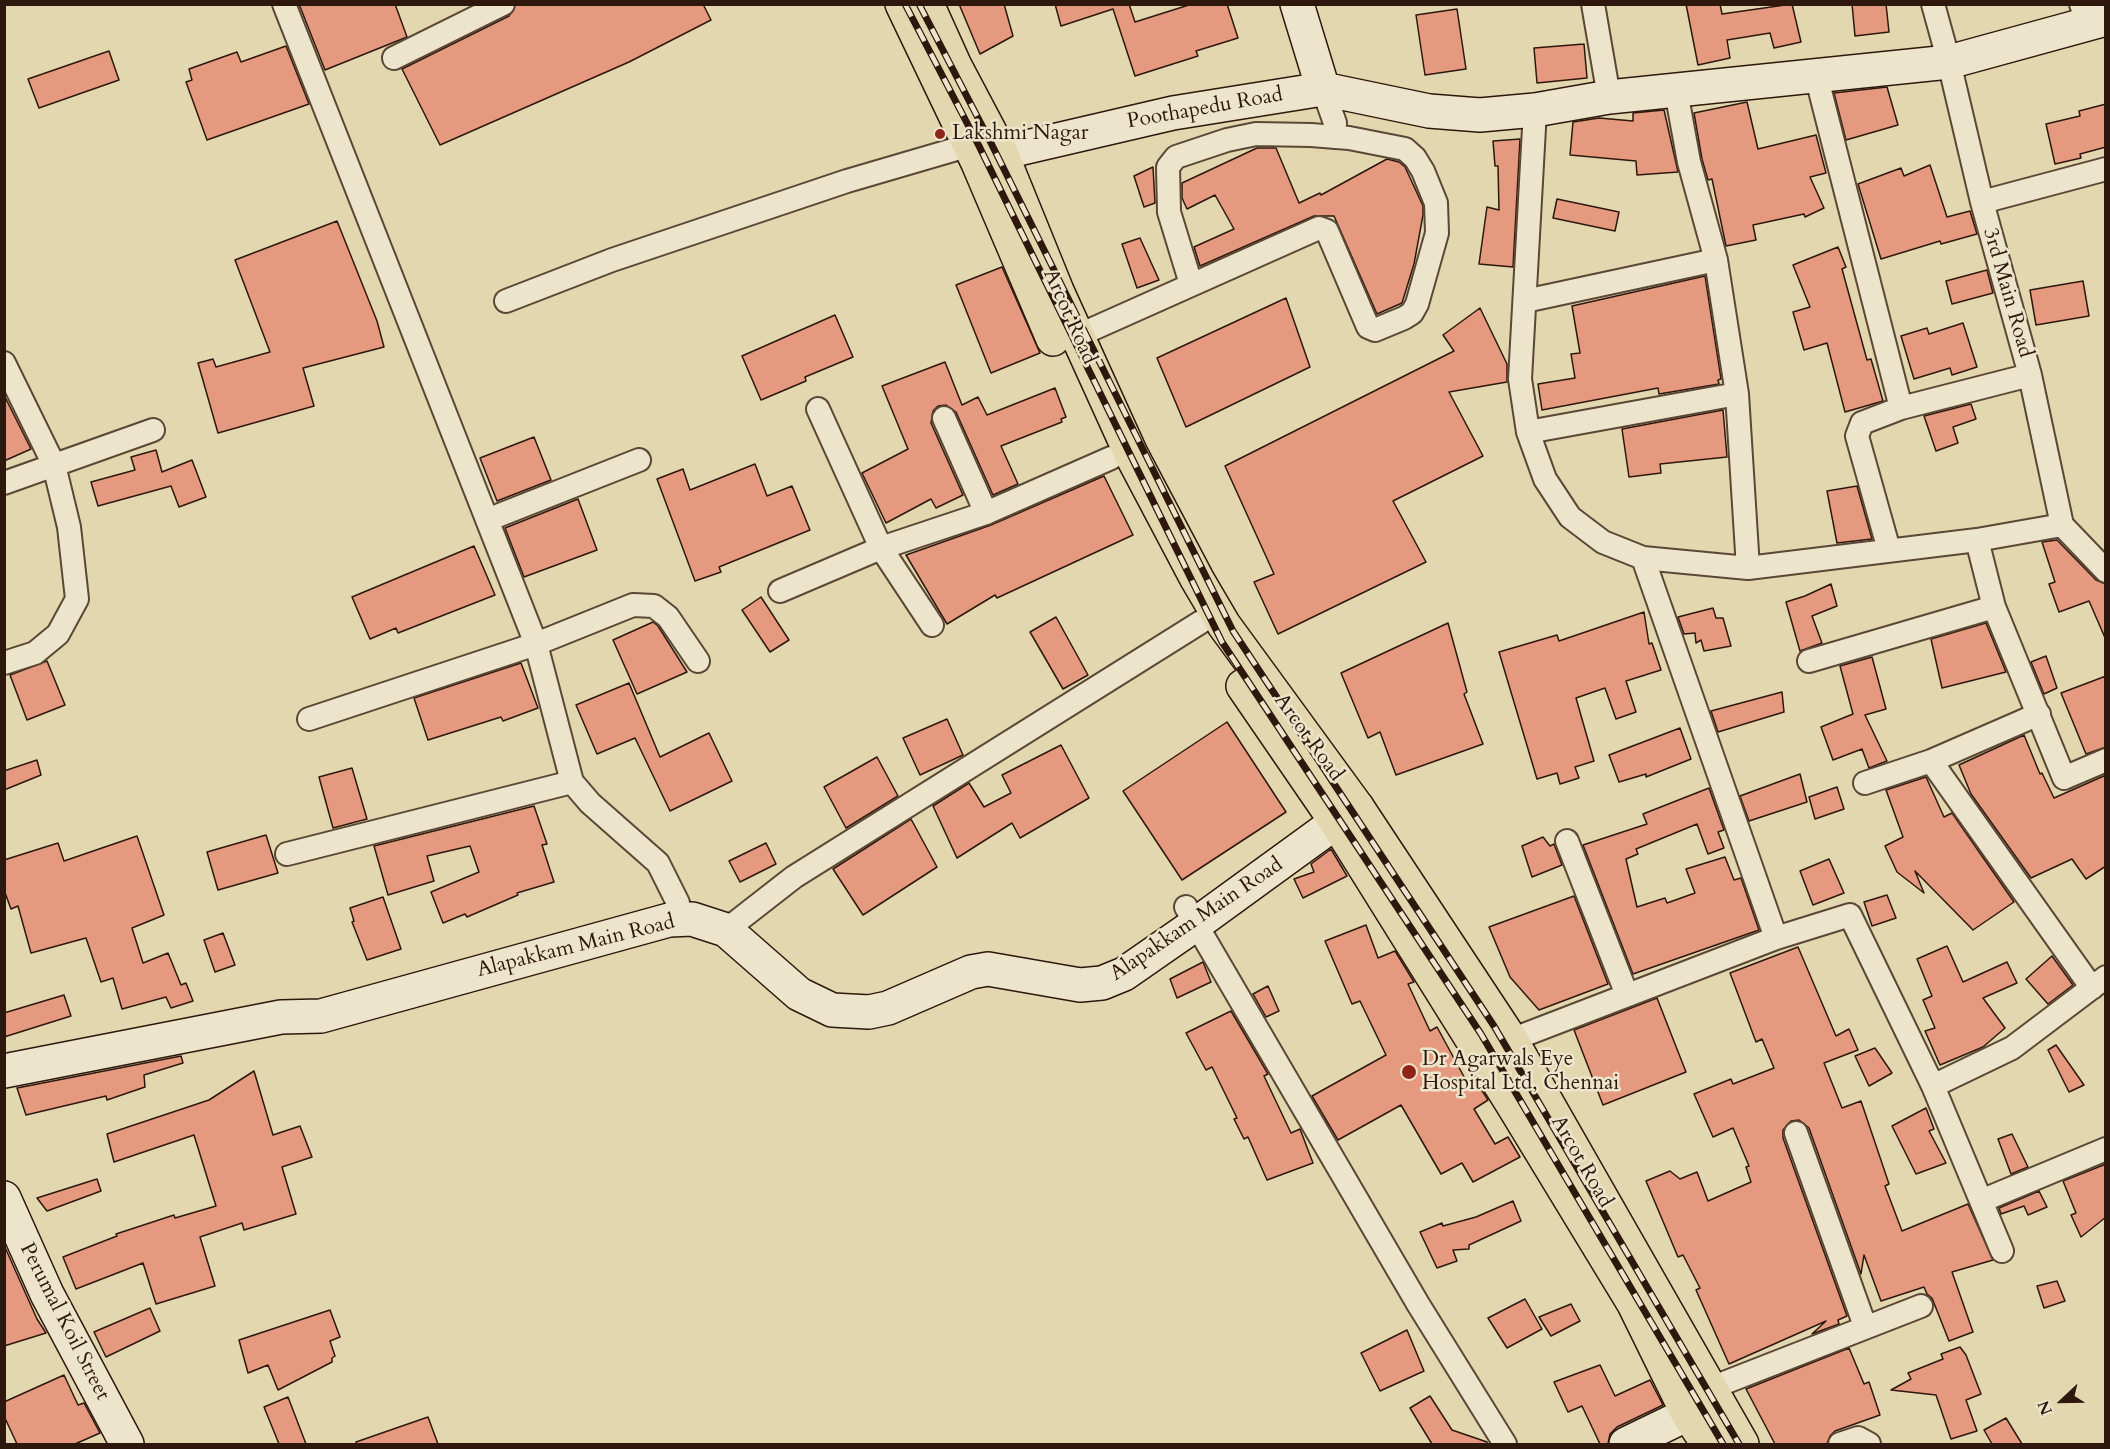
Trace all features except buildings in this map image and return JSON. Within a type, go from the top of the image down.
[{"type":"main road","name":"Arcot Road","points":[[902,4],[970,145],[1022,271],[1092,424],[1200,622],[1341,807],[1511,1040],[1742,1444]]},
{"type":"main road","name":"Arcot Road","points":[[927,4],[955,66],[1001,153],[1077,336],[1131,454],[1202,588],[1341,807],[1634,1304],[1688,1414],[1708,1444]]},
{"type":"street","points":[[284,4],[536,644],[572,782],[590,803],[658,863],[680,911]]},
{"type":"street","points":[[393,58],[503,4]]},
{"type":"street","points":[[1297,4],[1335,123],[1334,137]]},
{"type":"street","points":[[1593,4],[1609,97]]},
{"type":"street","name":"3rd Main Road","points":[[1933,4],[1982,202],[2030,375],[2062,525]]},
{"type":"street","points":[[1323,89],[1429,111],[1480,115],[1535,110],[1609,97],[1949,62],[2091,15]]},
{"type":"street","points":[[1816,75],[1901,408]]},
{"type":"street","name":"Poothapedu Road","points":[[1001,153],[1173,112],[1323,89]]},
{"type":"street","points":[[1676,91],[1689,162],[1716,260],[1737,394],[1748,567]]},
{"type":"street","points":[[1535,110],[1520,379],[1528,432],[1545,479],[1570,517],[1603,543],[1643,558],[1748,567],[1977,540],[2062,525],[2106,571]]},
{"type":"street","points":[[1077,336],[1316,229],[1324,228],[1371,330],[1412,313],[1417,304],[1437,233],[1436,203],[1423,171],[1415,158],[1404,149],[1334,137],[1256,134],[1227,140],[1171,160],[1168,167],[1169,212],[1175,240],[1191,284]]},
{"type":"street","points":[[506,302],[612,260],[847,181],[970,145]]},
{"type":"street","points":[[1982,202],[2106,169]]},
{"type":"street","points":[[1525,301],[1716,260]]},
{"type":"street","points":[[4,363],[54,465],[69,527],[77,598],[58,634],[35,653],[4,663]]},
{"type":"street","points":[[1889,550],[1857,436],[1859,428],[1868,419],[1901,408],[2030,375]]},
{"type":"street","points":[[1528,432],[1737,394]]},
{"type":"street","points":[[818,409],[881,548],[932,625]]},
{"type":"street","points":[[944,418],[986,513]]},
{"type":"street","points":[[4,483],[153,430]]},
{"type":"street","points":[[780,591],[881,548],[986,513],[1111,458]]},
{"type":"street","points":[[488,520],[639,460]]},
{"type":"street","points":[[1977,540],[1994,607],[2064,778],[2106,760]]},
{"type":"street","points":[[1643,558],[1776,938]]},
{"type":"street","points":[[309,719],[536,644],[633,605],[654,606],[668,616],[698,661]]},
{"type":"street","points":[[1809,661],[1994,607]]},
{"type":"street","points":[[732,925],[794,877],[1200,622]]},
{"type":"street","points":[[1865,783],[1931,761],[2039,714]]},
{"type":"street","points":[[1931,761],[2099,983],[2012,1048],[1933,1086]]},
{"type":"street","points":[[287,854],[572,782]]},
{"type":"street","name":"Alapakkam Main Road","points":[[4,1071],[281,1017],[321,1016],[650,923],[680,911],[707,922],[732,925],[788,985],[819,1005],[832,1010],[869,1012],[914,998],[971,972],[988,969],[1080,985],[1102,983],[1124,974],[1191,916],[1341,807]]},
{"type":"street","points":[[1567,841],[1627,995]]},
{"type":"street","points":[[1511,1040],[1776,938],[1850,915],[1933,1086],[2002,1251]]},
{"type":"street","points":[[1191,916],[1418,1304],[1505,1444]]},
{"type":"street","points":[[1796,1133],[1865,1326]]},
{"type":"street","points":[[1981,1201],[2106,1149]]},
{"type":"street","name":"Perumal Koil Street","points":[[4,1197],[52,1303],[127,1444]]},
{"type":"street","points":[[1712,1388],[1921,1305]]},
{"type":"street","points":[[1626,1444],[1688,1414]]},
{"type":"street","points":[[1840,1444],[1858,1438],[1869,1444]]},
{"type":"railway","points":[[905,4],[979,146],[1222,642],[1481,1034],[1723,1444]]},
{"type":"railway","points":[[919,4],[991,143],[1233,631],[1494,1026],[1739,1444]]},
{"type":"place","name":"Lakshmi Nagar","points":[[940,134]]},
{"type":"place","name":"Dr Agarwals Eye Hospital Ltd, Chennai","points":[[1409,1072]]}]
